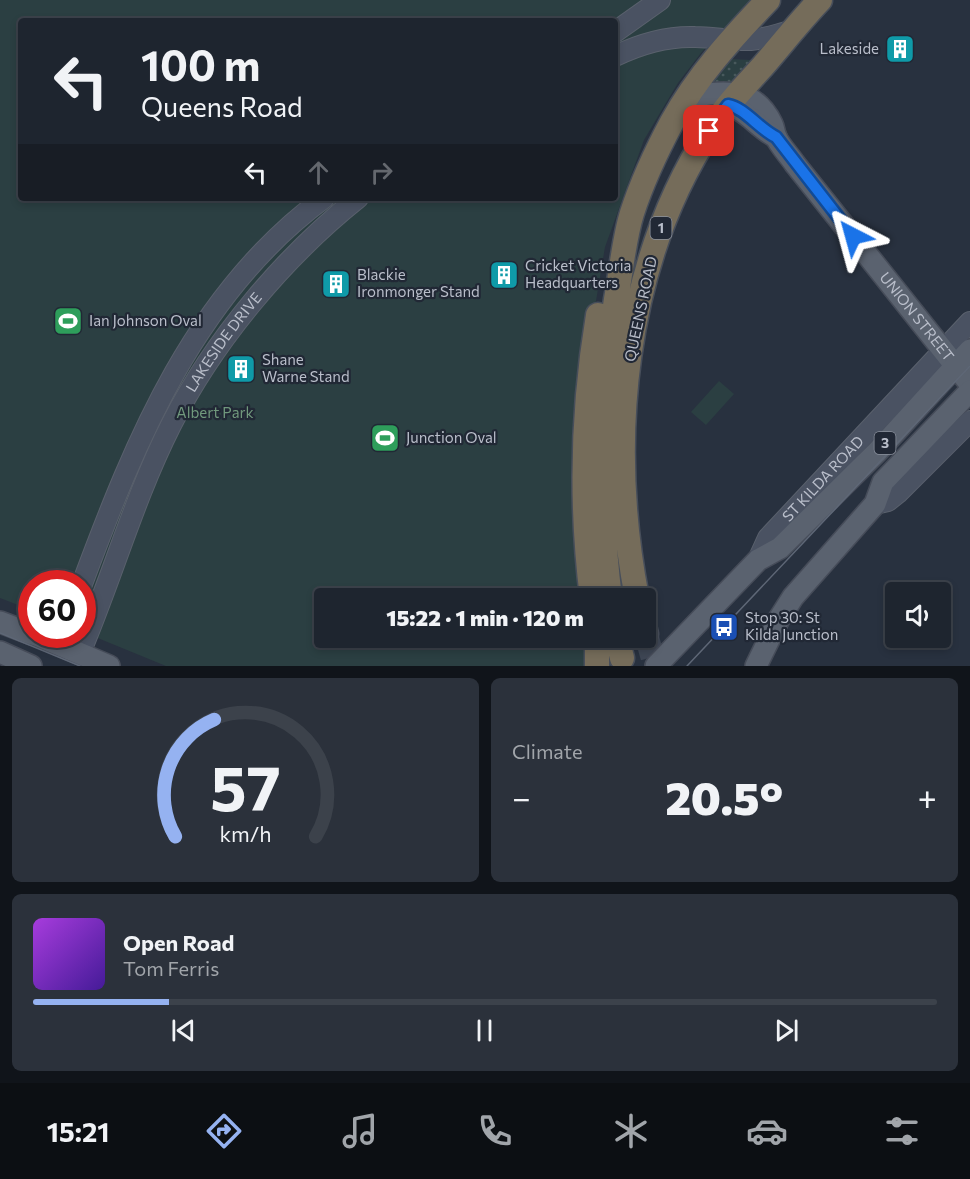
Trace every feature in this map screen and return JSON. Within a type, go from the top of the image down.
[{"type":"highway","name":"QUEENS ROAD","points":[[609,588],[602,527],[603,422],[614,313],[632,214],[664,137],[687,97],[729,40],[768,0]]},
{"type":"highway","name":"QUEENS ROAD","points":[[636,588],[626,524],[624,450],[627,379],[649,263],[667,212],[700,146],[733,100],[820,0]]},
{"type":"highway","points":[[591,588],[583,498],[588,391],[599,308],[620,230],[632,214]]},
{"type":"highway","points":[[597,648],[597,666]]},
{"type":"main road","points":[[687,97],[724,92],[733,100]]},
{"type":"main road","name":"UNION STREET","points":[[733,100],[753,100],[760,106],[771,123],[776,137],[795,164],[957,355],[970,384]]},
{"type":"main road","name":"ST KILDA ROAD","points":[[660,662],[758,560],[780,548],[877,452],[957,355]]},
{"type":"main road","name":"3","points":[[756,666],[779,619],[793,597],[875,504],[883,482],[970,391]]},
{"type":"main road","points":[[0,622],[18,629]]},
{"type":"main road","points":[[0,652],[32,666]]},
{"type":"main road","points":[[68,653],[109,666]]},
{"type":"street","points":[[618,30],[660,0]]},
{"type":"street","points":[[618,55],[664,39],[693,37],[729,40],[756,39],[791,31]]},
{"type":"street","name":"LAKESIDE DRIVE","points":[[88,570],[139,443],[175,371],[213,311],[267,248],[320,201]]},
{"type":"street","name":"LAKESIDE DRIVE","points":[[68,653],[130,523],[171,426],[189,393],[223,342],[284,266],[318,232],[354,201]]},
{"type":"street","points":[[267,248],[284,266]]},
{"type":"street","name":"ST KILDA ROAD","points":[[957,355],[970,322]]},
{"type":"street","points":[[875,504],[888,501],[898,493],[970,421]]},
{"type":"green space","name":"Albert Park","points":[[0,0],[750,0],[701,53],[678,83],[644,140],[605,247],[592,325],[585,588],[314,588],[314,648],[587,648],[586,666],[166,666],[96,637],[96,570],[18,570],[18,605],[0,598]]},
{"type":"green space","points":[[728,59],[751,60],[732,82],[710,84]]},
{"type":"green space","points":[[719,381],[734,394],[706,425],[691,412]]},
{"type":"tunnel","points":[[650,648],[655,666]]},
{"type":"tram line","points":[[687,666],[970,366]]},
{"type":"tram line","points":[[0,633],[80,666]]},
{"type":"place","name":"Lakeside","points":[[900,49]]},
{"type":"place","name":"Cricket Victoria Headquarters","points":[[504,275]]},
{"type":"place","name":"Blackie Ironmonger Stand","points":[[336,284]]},
{"type":"place","name":"Ian Johnson Oval","points":[[68,321]]},
{"type":"place","name":"Shane Warne Stand","points":[[241,369]]},
{"type":"place","name":"Junction Oval","points":[[385,438]]},
{"type":"place","name":"Stop 30: St Kilda Junction","points":[[724,627]]},
{"type":"route","points":[[709,131],[728,105],[738,109],[763,130],[776,137],[853,236]]}]
